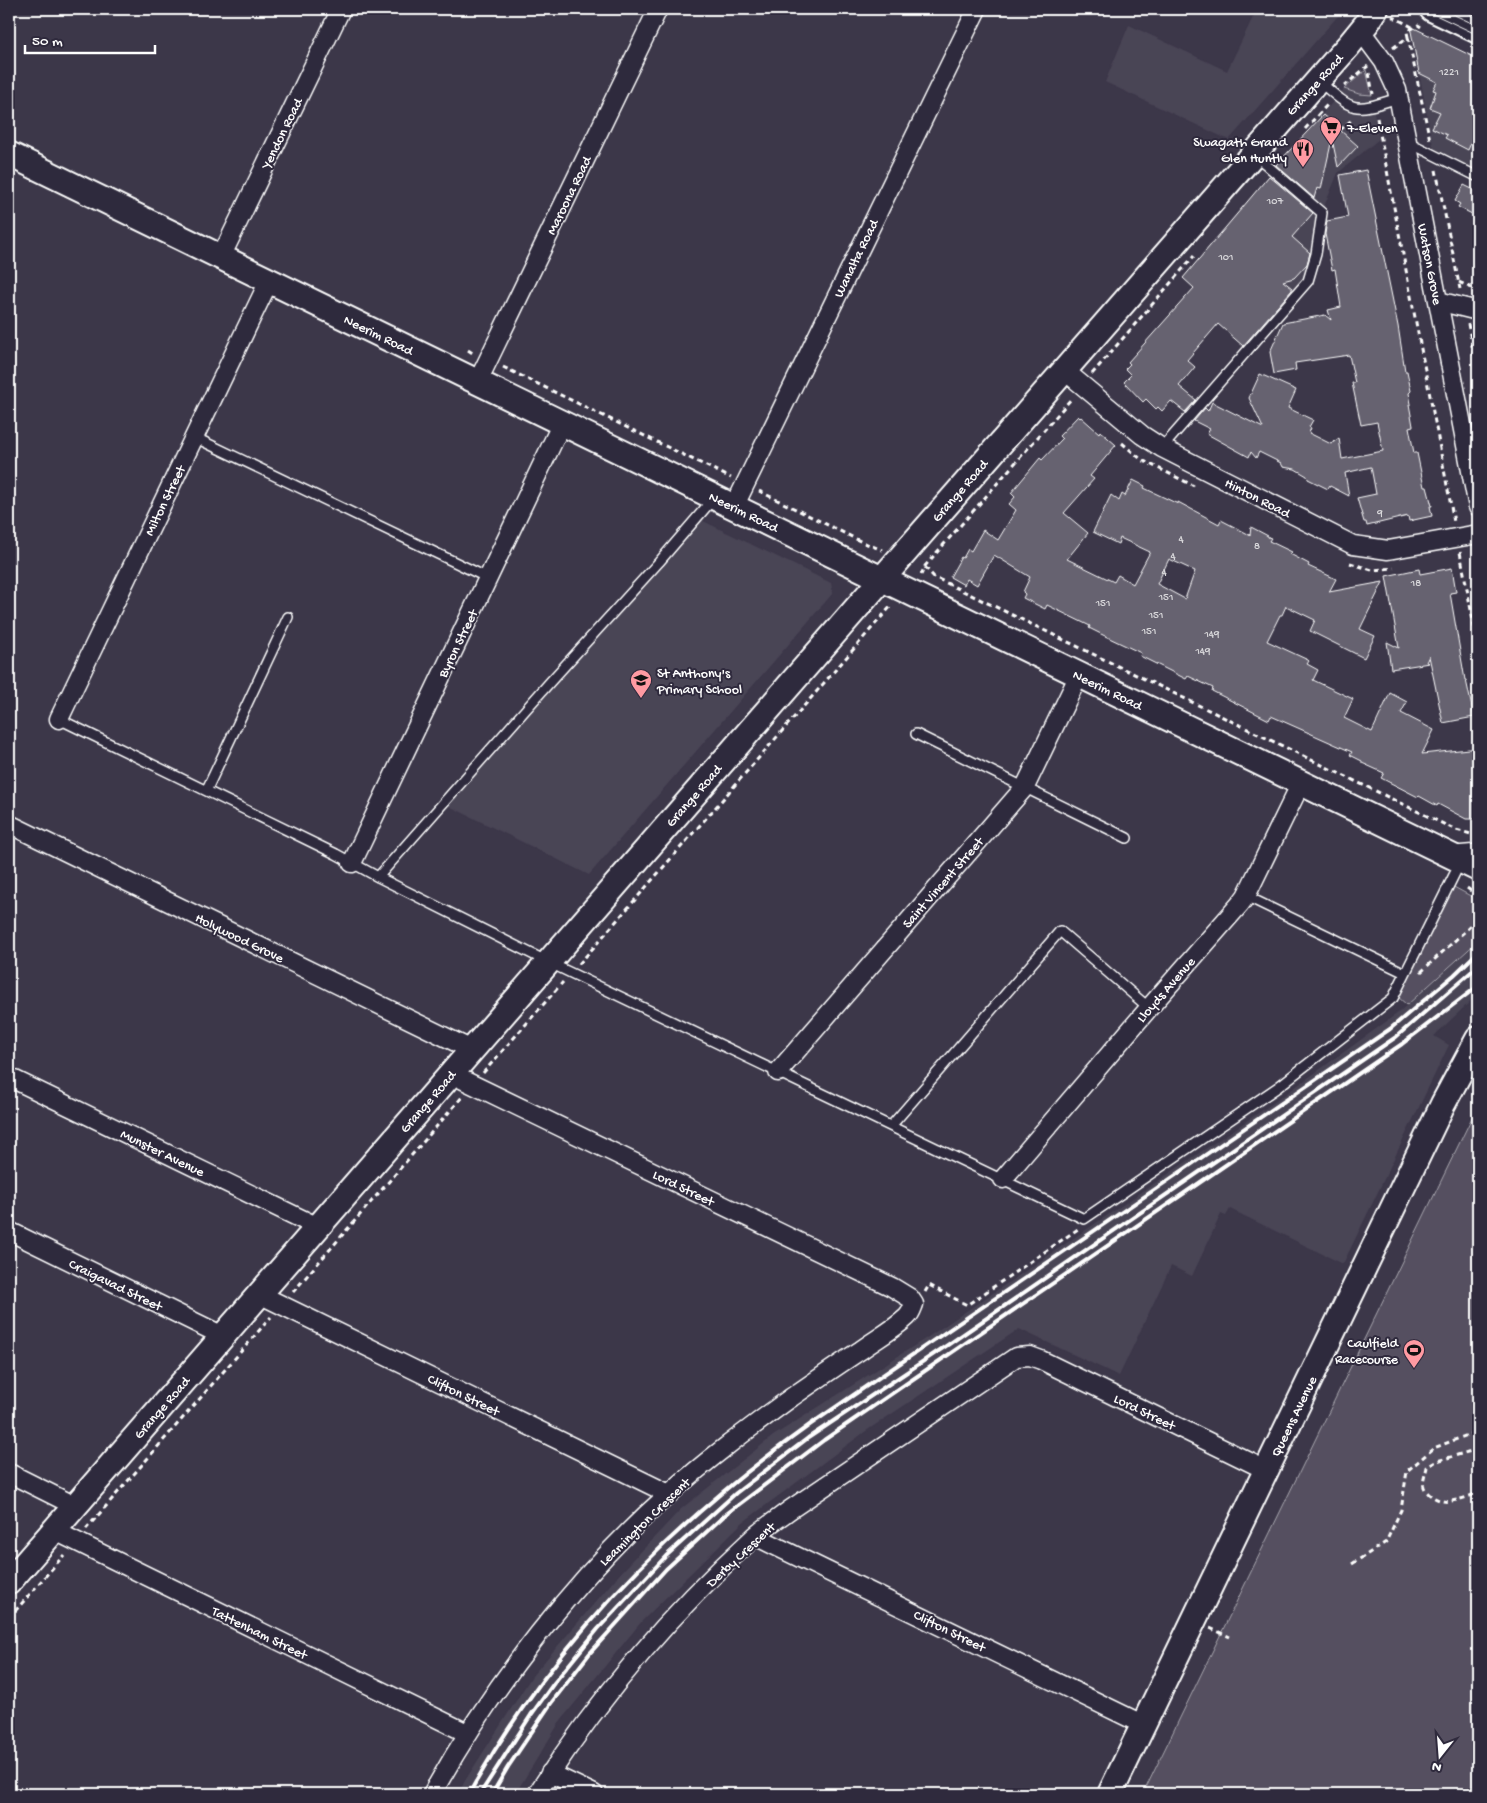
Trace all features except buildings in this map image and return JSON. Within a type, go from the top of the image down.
[{"type":"main road","name":"Grange Road","points":[[9,1582],[1253,153],[1381,11]]},
{"type":"main road","points":[[1425,17],[1478,31]]},
{"type":"main road","name":"Neerim Road","points":[[9,154],[1301,783],[1459,864]]},
{"type":"main road","name":"Queens Avenue","points":[[1110,1794],[1439,1113],[1478,1039]]},
{"type":"street","name":"Yendon Road","points":[[221,257],[341,9]]},
{"type":"street","name":"Maroona Road","points":[[478,382],[658,9]]},
{"type":"street","name":"Wanalta Road","points":[[724,502],[745,485],[977,9]]},
{"type":"street","name":"Watson Grove","points":[[1361,31],[1374,61],[1392,77],[1398,98],[1478,507]]},
{"type":"street","name":"Milton Street","points":[[59,718],[269,281]]},
{"type":"street","points":[[1438,301],[1471,309]]},
{"type":"street","name":"Hinton Road","points":[[1064,370],[1142,435],[1162,448],[1353,545],[1388,550],[1478,534]]},
{"type":"street","name":"Byron Street","points":[[352,863],[562,423]]},
{"type":"street","name":"Saint Vincent Street","points":[[778,1072],[1025,787],[1080,675]]},
{"type":"street","name":"Lloyds Avenue","points":[[1003,1179],[1246,896],[1301,783]]},
{"type":"street","name":"Holywood Grove","points":[[9,824],[472,1050]]},
{"type":"street","name":"Lord Street","points":[[451,1074],[892,1287],[910,1298],[914,1304]]},
{"type":"street","name":"Munster Avenue","points":[[9,1077],[318,1227]]},
{"type":"street","name":"Craigavad Street","points":[[9,1232],[223,1336]]},
{"type":"street","name":"Clifton Street","points":[[259,1294],[669,1494]]},
{"type":"street","name":"Leamington Crescent","points":[[432,1794],[468,1733],[510,1672],[559,1610],[618,1543],[669,1494],[749,1428],[821,1376],[895,1327],[912,1310],[914,1304]]},
{"type":"street","name":"Lord Street","points":[[1021,1356],[1030,1356],[1041,1360],[1266,1470]]},
{"type":"street","name":"Derby Crescent","points":[[537,1794],[590,1717],[658,1635],[755,1536],[1004,1364],[1021,1356]]},
{"type":"street","points":[[9,1473],[75,1506]]},
{"type":"street","name":"Tattenham Street","points":[[54,1530],[468,1733]]},
{"type":"street","name":"Clifton Street","points":[[755,1536],[1144,1725]]},
{"type":"street","points":[[550,1773],[594,1794]]},
{"type":"lane","points":[[1317,80],[1335,96],[1356,108],[1365,108],[1398,98]]},
{"type":"lane","points":[[1408,142],[1478,177]]},
{"type":"lane","points":[[1162,448],[1308,281],[1316,254],[1322,213],[1253,153]]},
{"type":"lane","points":[[194,437],[488,578]]},
{"type":"lane","points":[[378,877],[659,562],[724,502]]},
{"type":"lane","points":[[206,789],[288,617]]},
{"type":"lane","points":[[59,718],[206,789],[548,962],[1084,1219],[1278,1086],[1393,998],[1459,864],[1478,849]]},
{"type":"lane","points":[[916,734],[1127,838]]},
{"type":"lane","points":[[1246,896],[1405,973]]},
{"type":"lane","points":[[891,1126],[1060,931],[1149,1008]]},
{"type":"path","points":[[1381,11],[1414,28]]},
{"type":"path","points":[[1425,17],[1407,32],[1459,282],[1471,309],[1478,377]]},
{"type":"path","points":[[1303,132],[1350,80],[1408,38]]},
{"type":"path","points":[[1374,61],[1375,105],[1478,648]]},
{"type":"path","points":[[9,1618],[877,620],[923,573],[925,566],[1199,250]]},
{"type":"path","points":[[1459,282],[1478,291]]},
{"type":"path","points":[[468,350],[862,542],[925,566],[934,577],[1456,830],[1475,836],[1478,835]]},
{"type":"path","points":[[1095,371],[1102,377]]},
{"type":"path","points":[[1445,522],[1454,520]]},
{"type":"path","points":[[1473,894],[1478,896]]},
{"type":"path","points":[[1393,998],[1478,919]]},
{"type":"path","points":[[914,1304],[924,1294],[929,1285],[967,1304],[1082,1226],[1084,1219]]},
{"type":"path","points":[[1352,1564],[1386,1542],[1401,1510],[1407,1471],[1434,1448],[1478,1431]]},
{"type":"path","points":[[1478,1449],[1437,1461],[1427,1468],[1424,1488],[1433,1498],[1450,1502],[1478,1493]]},
{"type":"path","points":[[1221,1633],[1230,1637]]},
{"type":"shaded area","points":[[1257,9],[1344,9],[1229,140],[1105,82],[1129,25],[1227,71]]},
{"type":"shaded area","points":[[1418,30],[1478,59],[1478,172],[1434,151],[1412,35]]},
{"type":"shaded area","points":[[1366,70],[1379,139],[1338,173],[1323,209],[1308,281],[1273,315],[1201,254],[1344,89]]},
{"type":"shaded area","points":[[1366,70],[1372,95],[1359,94],[1344,89]]},
{"type":"shaded area","name":"St Anthony's Primary School","points":[[697,518],[831,583],[833,593],[589,875],[447,805]]},
{"type":"shaded area","points":[[1452,886],[1478,900],[1478,941],[1407,1005],[1398,997]]},
{"type":"shaded area","points":[[1478,941],[1478,994],[1434,1036],[1449,1045],[1343,1264],[1230,1209],[1226,1216],[1221,1214],[1192,1276],[1171,1266],[1119,1376],[1019,1329],[866,1431],[742,1523],[642,1621],[561,1720],[515,1794],[458,1794],[532,1676],[616,1578],[681,1509],[773,1436],[928,1337],[1276,1101],[1398,1013]]},
{"type":"shaded area","name":"Caulfield Racecourse","points":[[1478,1105],[1478,1794],[1143,1794]]},
{"type":"tram line","points":[[1423,9],[1478,35]]},
{"type":"tram line","points":[[1442,9],[1478,26]]},
{"type":"railway","points":[[469,1794],[502,1739],[538,1687],[577,1637],[619,1590],[711,1502],[811,1424],[1390,1029],[1454,975],[1478,952]]},
{"type":"railway","points":[[480,1794],[531,1715],[554,1683],[598,1629],[666,1556],[736,1493],[808,1438],[949,1344],[1396,1037],[1478,966]]},
{"type":"railway","points":[[492,1794],[552,1702],[590,1653],[666,1569],[725,1515],[824,1440],[1402,1044],[1478,986]]},
{"type":"place","name":"7-Eleven","points":[[1331,146]]},
{"type":"place","name":"Swagath Grand Glen Huntly","points":[[1303,168]]},
{"type":"place","name":"St Anthony's Primary School","points":[[641,699]]},
{"type":"place","name":"Caulfield Racecourse","points":[[1414,1369]]}]
